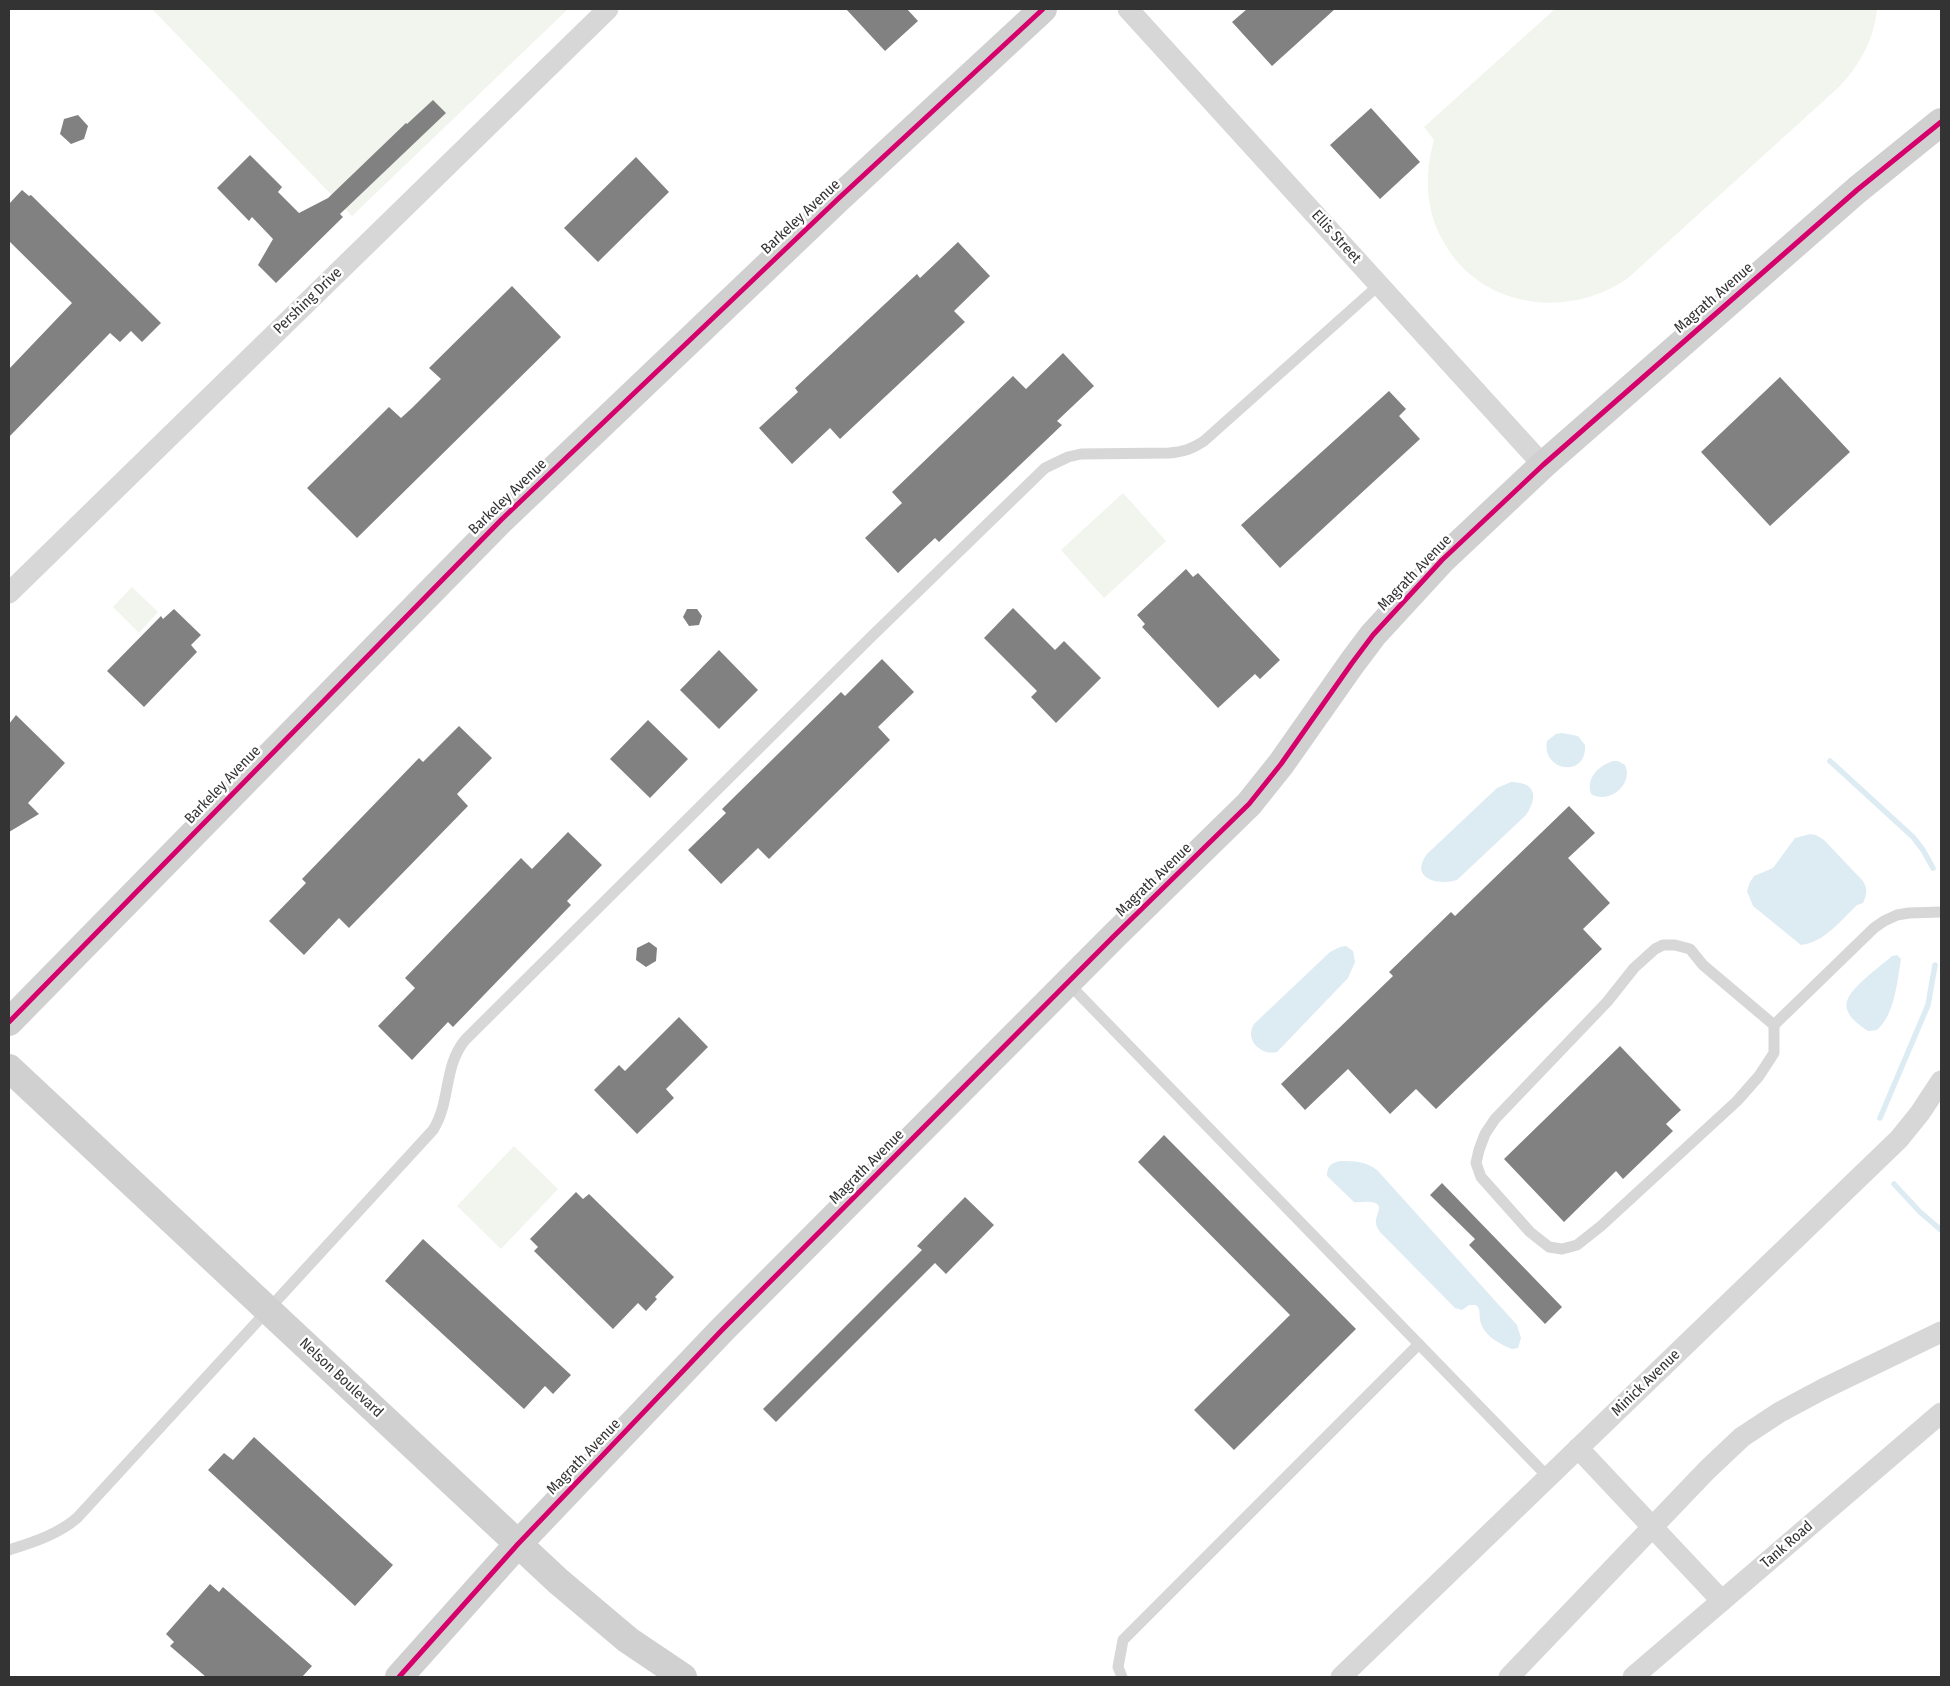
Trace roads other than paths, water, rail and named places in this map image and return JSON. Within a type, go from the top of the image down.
[{"type":"main road","name":"Barkeley Avenue","points":[[9,1022],[502,518],[1043,9]]},
{"type":"main road","name":"Magrath Avenue","points":[[399,1677],[518,1544],[722,1330],[1249,804],[1282,764],[1352,662],[1380,627],[1442,560],[1543,465],[1856,190],[1941,122]]},
{"type":"main road","name":"Nelson Boulevard","points":[[9,1068],[518,1544],[628,1640],[683,1677]]},
{"type":"street","name":"Pershing Drive","points":[[9,593],[608,9]]},
{"type":"street","name":"Ellis Street","points":[[1128,9],[1543,465]]},
{"type":"street","name":"Minick Avenue","points":[[1341,1677],[1899,1139],[1920,1113],[1941,1081]]},
{"type":"street","points":[[1509,1677],[1707,1470],[1742,1437],[1780,1412],[1823,1389],[1941,1332]]},
{"type":"street","name":"Tank Road","points":[[1633,1677],[1941,1413]]},
{"type":"street","points":[[1578,1448],[1722,1602]]},
{"type":"lane","points":[[9,1550],[55,1534],[66,1528],[77,1518],[433,1130],[442,1112],[451,1063],[457,1050],[465,1040],[870,637],[1045,468],[1068,457],[1081,454],[1169,453],[1183,452],[1194,448],[1379,285]]},
{"type":"lane","points":[[1774,1025],[1703,965],[1690,949],[1676,945],[1663,945],[1634,968],[1607,1002],[1495,1119],[1485,1134],[1476,1163],[1481,1177],[1530,1232],[1549,1247],[1562,1249],[1577,1245],[1602,1226],[1738,1101],[1759,1076],[1774,1053],[1774,1025],[1874,928],[1897,915],[1941,912]]},
{"type":"lane","points":[[1068,983],[1548,1477]]},
{"type":"lane","points":[[1122,1677],[1118,1668],[1123,1640],[1419,1344]]},
{"type":"waterway","points":[[1830,761],[1913,837],[1933,868]]},
{"type":"waterway","points":[[1880,1118],[1928,1005],[1935,965]]},
{"type":"waterway","points":[[1894,1184],[1920,1212],[1941,1230]]}]
